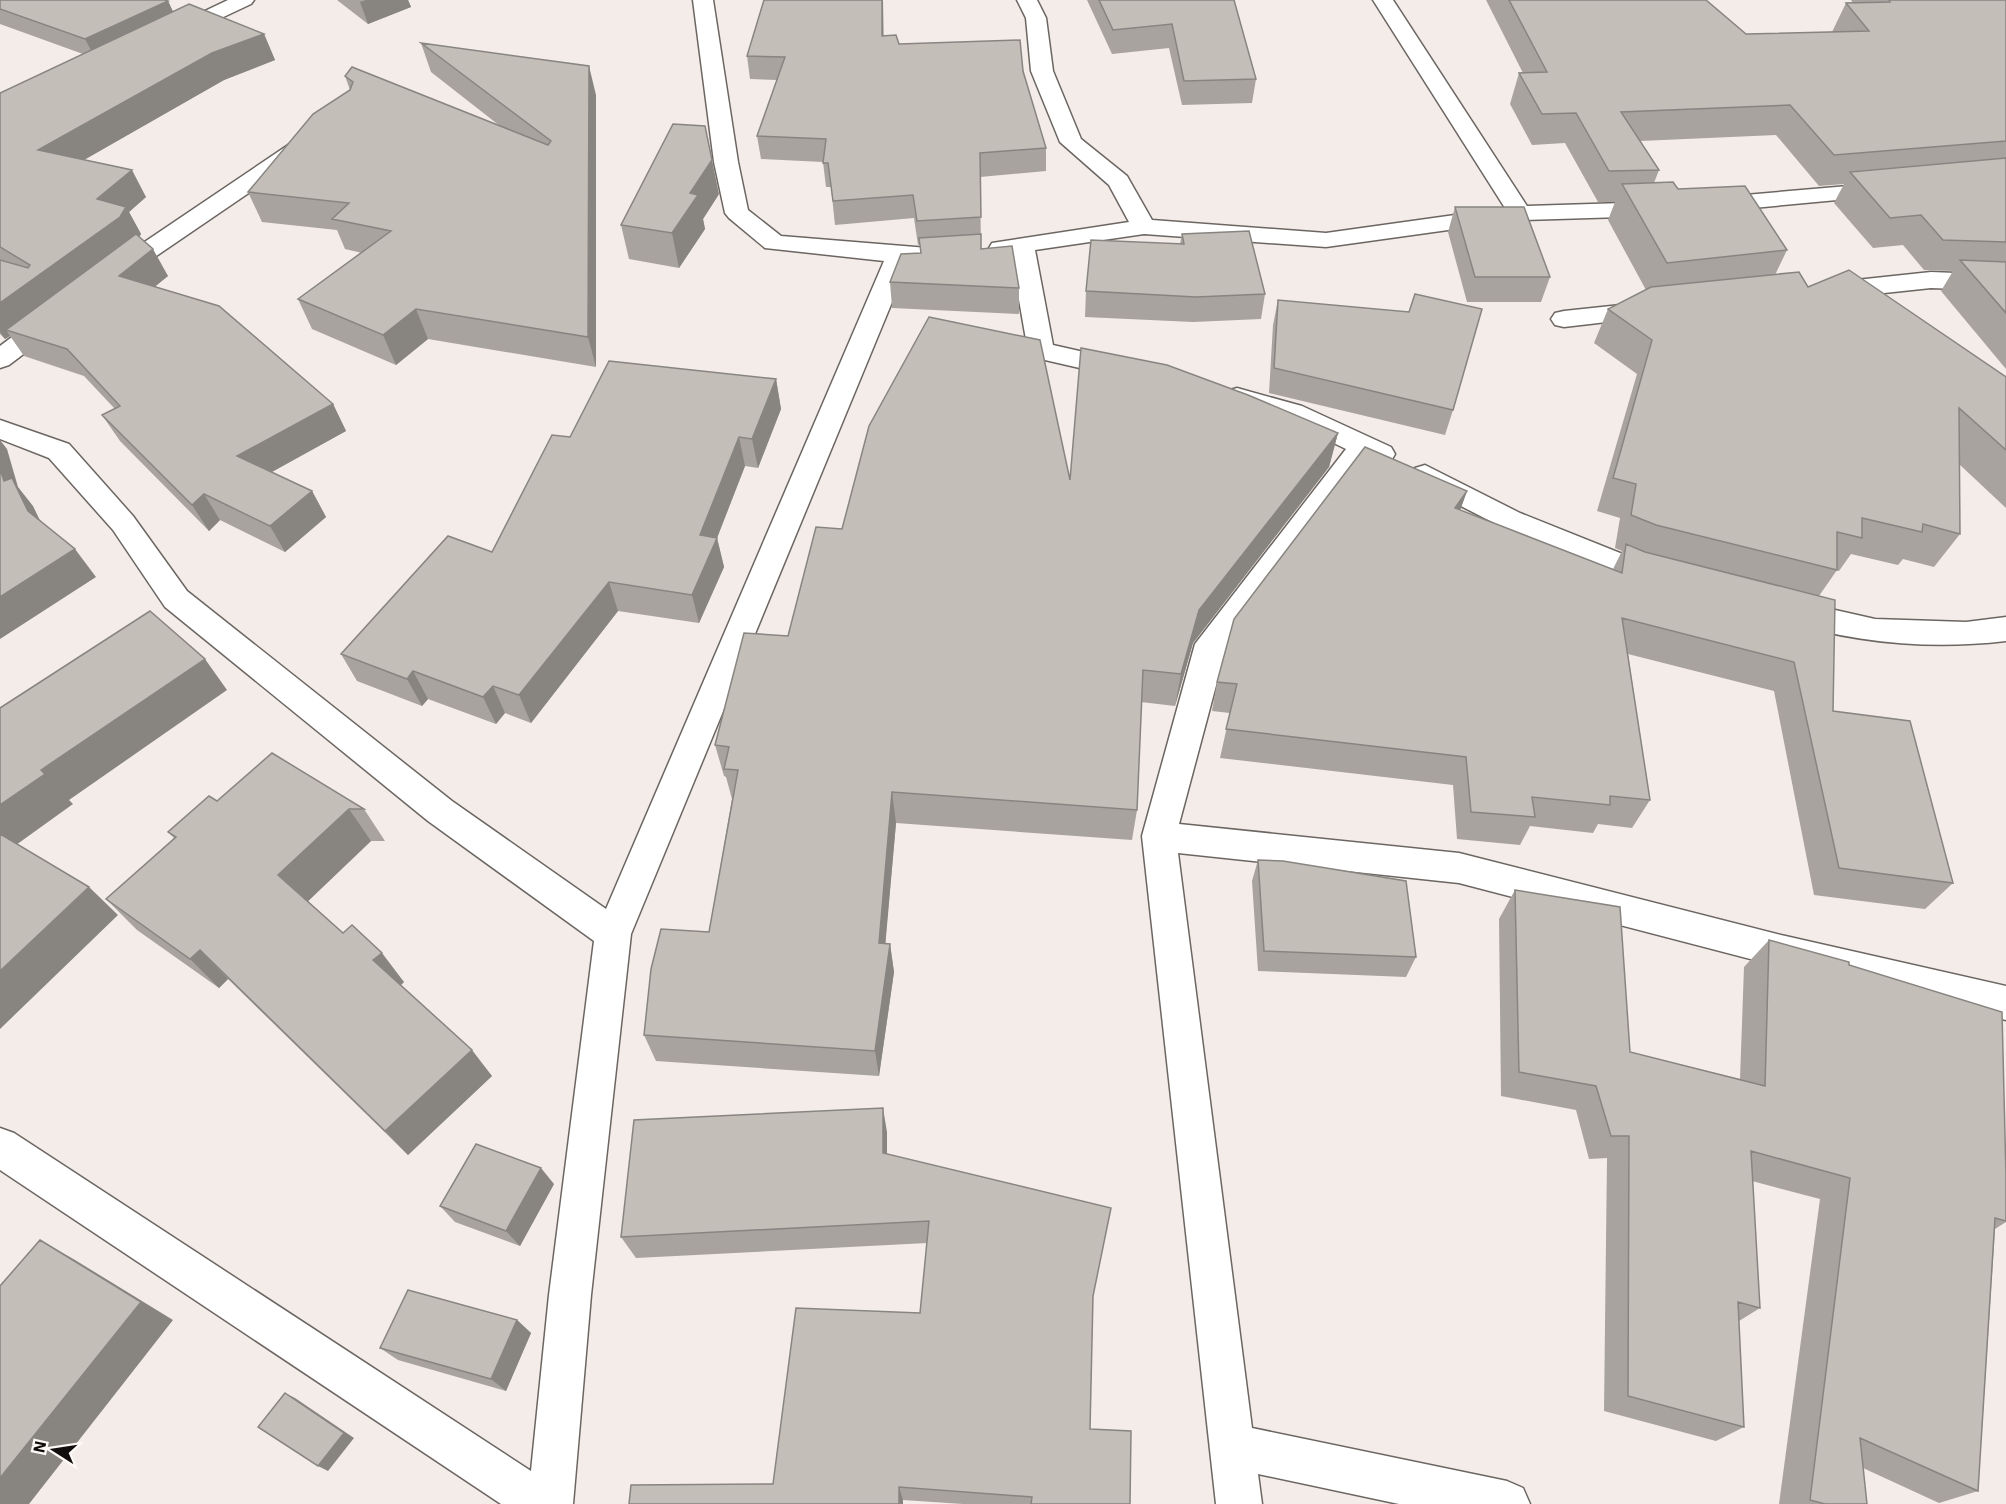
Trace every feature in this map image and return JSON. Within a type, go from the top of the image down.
[{"type":"street","points":[[153,43],[244,0]]},
{"type":"street","points":[[703,0],[726,162],[737,213],[774,243],[899,255],[944,252]]},
{"type":"street","points":[[1027,0],[1036,18],[1042,71],[1071,142],[1119,181],[1144,227]]},
{"type":"street","points":[[1383,0],[1520,213]]},
{"type":"street","points":[[99,285],[145,251],[322,132]]},
{"type":"street","points":[[978,249],[1022,247],[1144,227],[1326,240],[1520,213],[1682,207],[1902,188]]},
{"type":"street","points":[[1022,247],[1041,351],[1154,376]]},
{"type":"street","points":[[550,1504],[570,1295],[613,934],[899,255]]},
{"type":"street","points":[[1800,294],[1930,280],[2006,283]]},
{"type":"street","points":[[0,359],[72,305]]},
{"type":"street","points":[[1563,319],[1670,308]]},
{"type":"street","points":[[1212,390],[1292,412],[1443,484],[1510,520],[1630,569],[1687,585]]},
{"type":"street","points":[[0,429],[58,451],[123,523],[166,606],[440,812],[613,934]]},
{"type":"street","points":[[1239,1504],[1159,836],[1211,644],[1363,446]]},
{"type":"street","points":[[1766,606],[1875,631],[1966,634],[2006,629]]},
{"type":"street","points":[[1159,836],[1459,868],[1781,951],[2006,1003]]},
{"type":"street","points":[[0,1147],[541,1504]]},
{"type":"street","points":[[1231,1446],[1507,1504]]},
{"type":"building","points":[[0,0],[168,1],[85,39],[0,9]]},
{"type":"building","points":[[764,0],[882,0],[882,36],[896,35],[899,44],[1020,40],[1023,71],[1046,148],[980,153],[981,217],[917,221],[913,195],[833,201],[828,163],[823,163],[826,139],[757,136],[785,57],[747,56]]},
{"type":"building","points":[[1099,0],[1234,0],[1256,79],[1184,81],[1172,24],[1113,30]]},
{"type":"building","points":[[1509,0],[1706,0],[1746,34],[1869,31],[1846,3],[1890,2],[1889,0],[2006,0],[2006,141],[1834,155],[1790,105],[1621,112],[1659,170],[1609,171],[1576,113],[1542,114],[1519,73],[1547,72]]},
{"type":"building","points":[[189,4],[264,34],[212,53],[38,150],[132,170],[97,199],[126,207],[120,217],[0,303],[0,260],[28,268],[30,265],[0,247],[0,93]]},
{"type":"building","points":[[421,43],[589,66],[588,337],[416,309],[383,335],[298,299],[391,231],[332,219],[349,203],[248,192],[313,114],[350,90],[353,82],[345,76],[352,67],[548,145],[551,141]]},
{"type":"building","points":[[673,124],[705,126],[712,160],[690,193],[698,195],[672,233],[621,225]]},
{"type":"building","points":[[2006,158],[2006,242],[1943,240],[1921,215],[1890,218],[1850,172]]},
{"type":"building","points":[[1673,182],[1678,189],[1745,186],[1787,250],[1667,263],[1622,184]]},
{"type":"building","points":[[1455,207],[1524,207],[1550,277],[1475,277]]},
{"type":"building","points":[[1249,231],[1265,294],[1196,297],[1086,291],[1091,240],[1184,244],[1182,234]]},
{"type":"building","points":[[136,234],[153,249],[119,276],[219,306],[333,404],[237,456],[312,491],[270,526],[204,494],[192,505],[102,415],[120,406],[67,349],[6,330]]},
{"type":"building","points":[[981,234],[981,249],[1012,246],[1019,288],[890,282],[901,254],[921,253],[919,238]]},
{"type":"building","points":[[1960,260],[2006,262],[2006,313]]},
{"type":"building","points":[[1849,270],[2006,377],[2006,450],[1959,408],[1960,534],[1923,524],[1922,532],[1862,518],[1862,538],[1837,532],[1837,570],[1656,525],[1631,515],[1636,484],[1613,478],[1652,340],[1608,309],[1651,287],[1799,272],[1808,287]]},
{"type":"building","points":[[1415,294],[1482,309],[1453,410],[1274,368],[1278,300],[1409,312]]},
{"type":"building","points":[[929,317],[1040,340],[1070,480],[1081,348],[1167,365],[1248,395],[1338,433],[1199,610],[1181,674],[1143,670],[1137,810],[892,792],[879,943],[890,944],[875,1051],[644,1035],[651,969],[661,929],[709,932],[738,770],[724,769],[729,747],[715,745],[744,633],[788,636],[816,527],[842,529],[869,426]]},
{"type":"building","points":[[609,361],[776,379],[752,439],[739,437],[700,535],[717,538],[692,595],[609,582],[519,695],[493,686],[483,697],[413,671],[407,679],[341,654],[448,536],[492,552],[552,435],[570,437]]},
{"type":"building","points":[[1365,447],[1467,491],[1455,508],[1622,573],[1626,544],[1645,552],[1835,600],[1833,711],[1910,721],[1953,883],[1839,868],[1794,662],[1622,618],[1650,800],[1610,796],[1610,805],[1532,797],[1535,817],[1471,812],[1466,757],[1226,729],[1237,684],[1217,682],[1234,619]]},
{"type":"building","points":[[0,469],[4,481],[12,478],[28,511],[75,549],[0,597]]},
{"type":"building","points":[[150,611],[205,659],[41,770],[45,774],[0,805],[0,708]]},
{"type":"building","points":[[272,753],[364,809],[349,809],[278,875],[343,933],[352,925],[382,953],[373,960],[472,1050],[385,1131],[200,950],[190,959],[106,899],[176,837],[168,832],[209,796],[217,801]]},
{"type":"building","points":[[0,834],[89,887],[0,971]]},
{"type":"building","points":[[1258,860],[1283,861],[1406,881],[1416,957],[1264,951]]},
{"type":"building","points":[[1515,890],[1620,907],[1630,1052],[1765,1086],[1769,940],[1849,962],[1849,965],[2002,1012],[2006,1221],[1995,1218],[1978,1491],[1860,1438],[1867,1504],[1825,1504],[1810,1500],[1850,1178],[1751,1151],[1760,1308],[1738,1302],[1744,1427],[1628,1396],[1629,1136],[1611,1136],[1596,1086],[1519,1072]]},
{"type":"building","points":[[883,1108],[883,1153],[1111,1208],[1093,1296],[1090,1429],[1131,1431],[1130,1504],[1031,1504],[1032,1497],[899,1487],[899,1504],[629,1504],[631,1485],[773,1484],[796,1308],[920,1313],[929,1221],[621,1237],[634,1120]]},
{"type":"building","points":[[476,1144],[541,1168],[506,1231],[440,1206]]},
{"type":"building","points":[[40,1240],[141,1302],[0,1478],[0,1286]]},
{"type":"building","points":[[408,1290],[517,1320],[491,1379],[380,1348]]},
{"type":"building","points":[[285,1393],[344,1433],[318,1466],[258,1427]]}]
